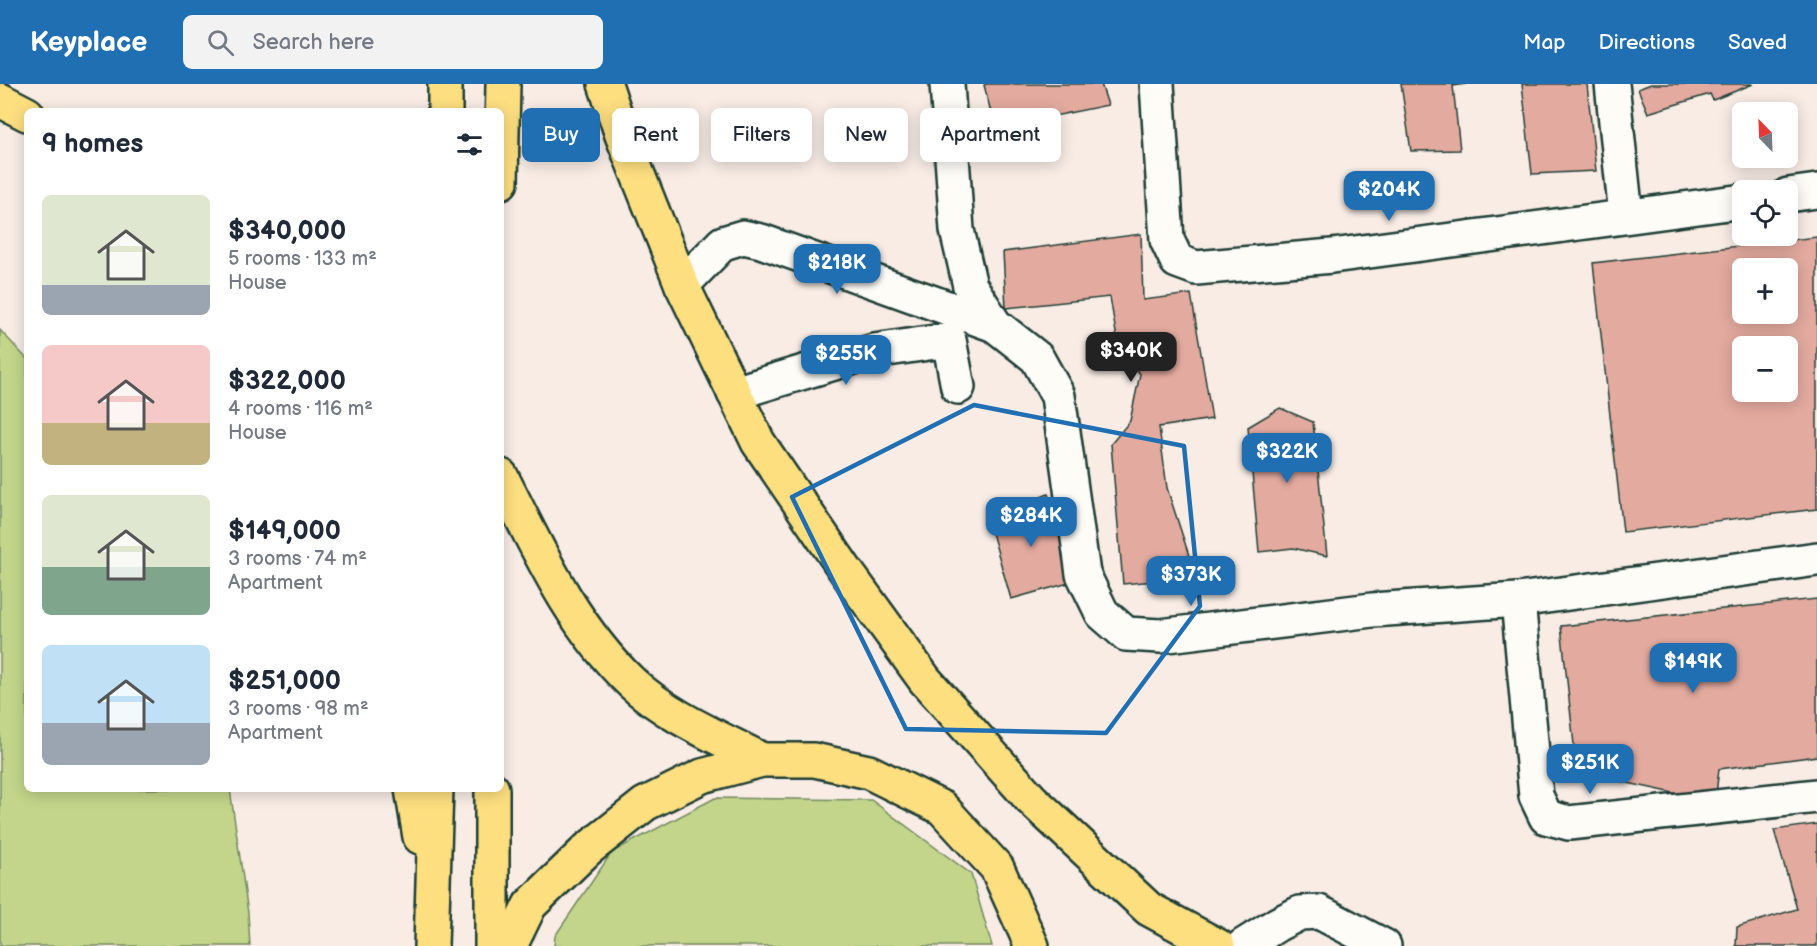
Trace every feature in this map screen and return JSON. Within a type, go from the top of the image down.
[{"type":"highway","points":[[445,84],[445,108]]},
{"type":"highway","points":[[503,84],[503,108]]},
{"type":"highway","points":[[605,84],[622,135],[682,285],[734,393],[765,452],[846,571],[925,680],[1031,799],[1149,909],[1218,946]]},
{"type":"highway","points":[[0,100],[24,112]]},
{"type":"highway","points":[[504,482],[555,585],[588,635],[633,684],[676,714],[762,760]]},
{"type":"highway","points":[[510,946],[530,905],[588,849],[645,804],[702,776],[762,760],[814,760],[869,772],[942,808],[997,868],[1032,946]]},
{"type":"highway","points":[[413,792],[432,904]]},
{"type":"highway","points":[[430,946],[436,792]]},
{"type":"highway","points":[[492,792],[492,946]]},
{"type":"street","points":[[947,84],[957,230],[970,286],[995,325]]},
{"type":"street","points":[[1157,84],[1167,240],[1177,261],[1196,268],[1332,256],[1732,202]]},
{"type":"street","points":[[1612,84],[1626,216]]},
{"type":"street","points":[[1798,194],[1817,191]]},
{"type":"street","points":[[682,285],[723,243],[743,237],[761,241],[995,325],[1037,358],[1058,396],[1083,574],[1102,613],[1126,634],[1160,636],[1372,610],[1518,600],[1817,559]]},
{"type":"street","points":[[734,393],[874,351],[949,340],[958,387]]},
{"type":"street","points":[[1518,600],[1536,796],[1546,817],[1569,823],[1817,796]]},
{"type":"street","points":[[1243,946],[1300,913],[1318,912],[1384,946]]},
{"type":"highlighted area","points":[[974,405],[1184,446],[1200,606],[1106,733],[906,729],[792,497]]},
{"type":"green space","points":[[0,330],[24,356],[24,792],[230,792],[248,913],[250,946],[0,946]]},
{"type":"green space","points":[[715,798],[871,800],[971,874],[992,946],[554,946],[555,936],[612,852]]},
{"type":"building","points":[[1101,84],[1108,105],[1061,115],[1061,108],[990,108],[984,85]]},
{"type":"building","points":[[1401,84],[1466,84],[1453,86],[1460,150],[1411,151]]},
{"type":"building","points":[[1522,84],[1587,84],[1596,171],[1532,174]]},
{"type":"building","points":[[1651,84],[1753,84],[1713,100],[1710,94],[1648,113],[1638,89]]},
{"type":"building","points":[[1141,234],[1143,300],[1191,294],[1212,419],[1159,427],[1167,488],[1196,577],[1123,584],[1111,444],[1130,421],[1140,374],[1118,345],[1110,297],[1006,308],[1003,252]]},
{"type":"building","points":[[1817,237],[1817,509],[1623,532],[1593,263],[1739,246],[1798,246],[1798,239]]},
{"type":"building","points":[[1280,408],[1313,422],[1327,556],[1293,548],[1259,552],[1248,427]]},
{"type":"building","points":[[1048,494],[1076,581],[1011,599],[988,519]]},
{"type":"building","points":[[1817,599],[1817,756],[1719,769],[1715,802],[1577,772],[1561,626]]},
{"type":"building","points":[[1817,824],[1817,946],[1736,946],[1737,927],[1797,909],[1774,830]]}]
